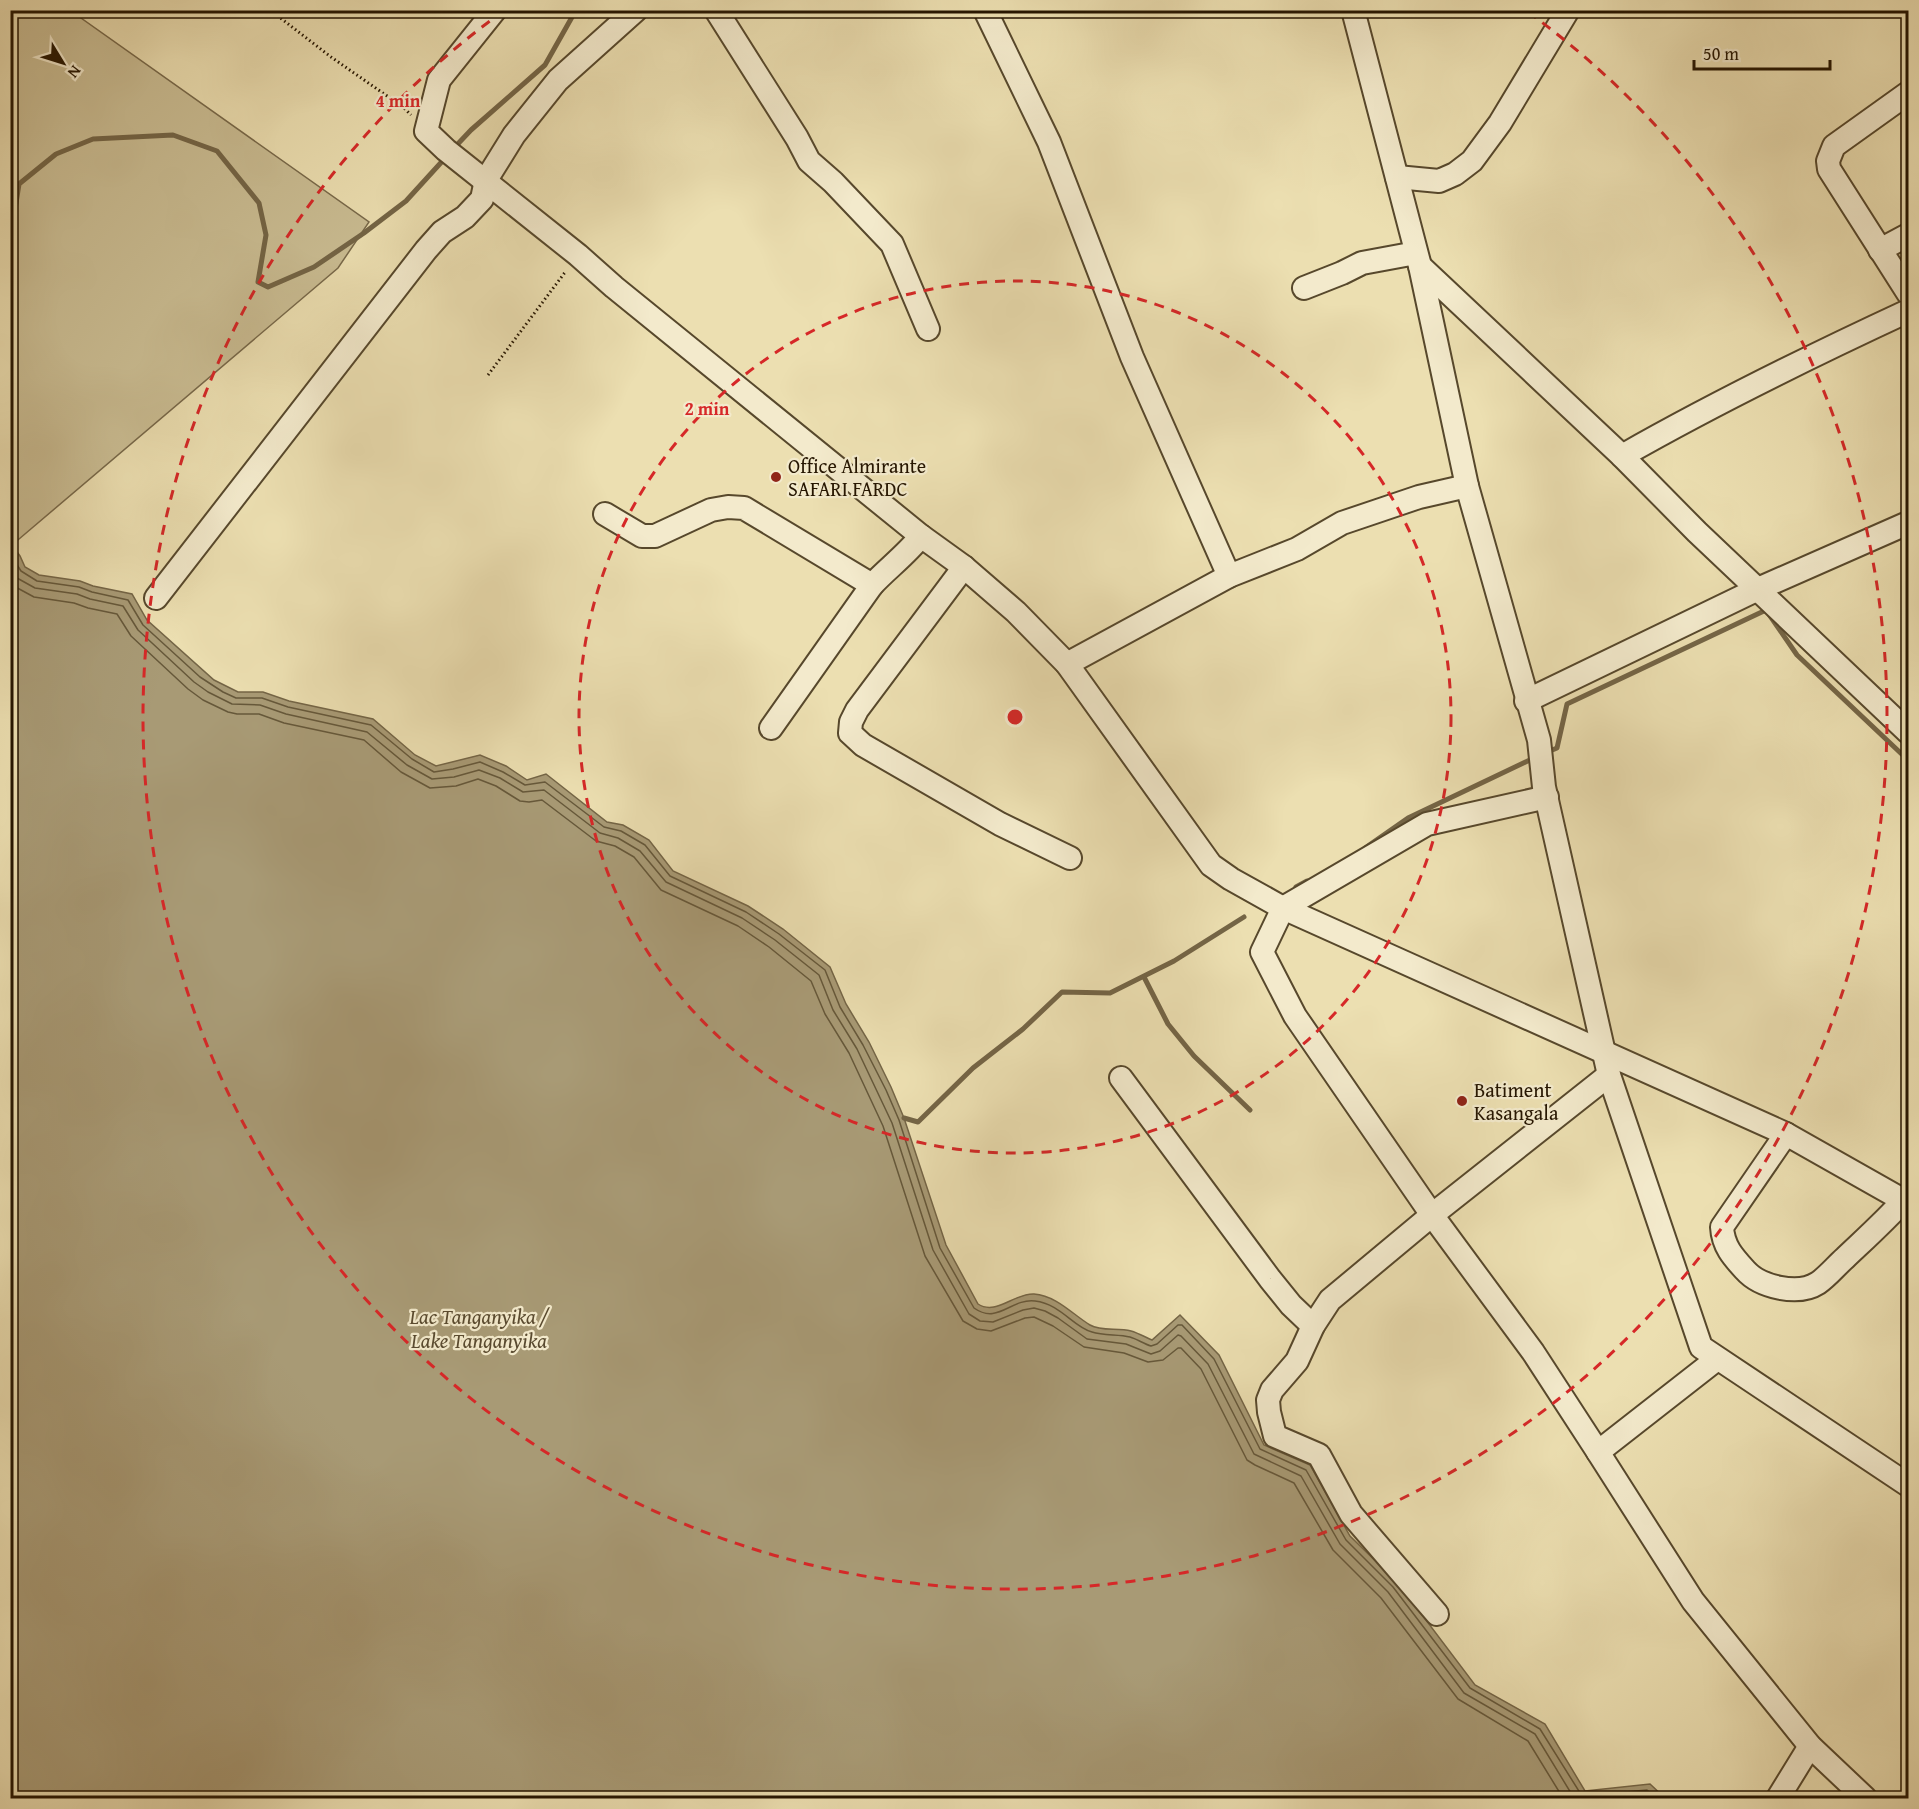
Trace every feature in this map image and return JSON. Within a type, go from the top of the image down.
[{"type":"street","points":[[495,10],[439,80],[426,130],[446,150],[921,536],[964,567],[1016,612],[1067,664],[1211,865],[1282,908],[1786,1134],[1906,1202],[1818,1283],[1803,1289],[1790,1289],[1750,1276],[1732,1255],[1723,1239],[1722,1227],[1786,1134]]},
{"type":"street","points":[[156,598],[426,250],[442,232],[465,217],[482,199],[481,177],[558,80],[636,10]]},
{"type":"street","points":[[716,10],[797,138],[809,161],[833,182],[892,244],[928,329]]},
{"type":"street","points":[[985,10],[1049,142],[1132,357],[1229,576]]},
{"type":"street","points":[[1353,10],[1418,259],[1467,486],[1526,701],[1539,740],[1546,792],[1609,1075],[1701,1347],[1908,1485]]},
{"type":"street","points":[[1397,177],[1439,181],[1455,174],[1472,161],[1500,123],[1568,10]]},
{"type":"street","points":[[1908,93],[1834,146],[1828,160],[1829,169],[1908,293]]},
{"type":"street","points":[[1880,250],[1908,235]]},
{"type":"street","points":[[1305,288],[1362,263],[1418,259],[1908,732]]},
{"type":"street","points":[[1622,456],[1701,412],[1908,311]]},
{"type":"street","points":[[1067,664],[1229,576],[1297,549],[1342,522],[1419,497],[1467,486]]},
{"type":"street","points":[[605,514],[642,536],[655,536],[711,510],[728,507],[744,508],[872,585]]},
{"type":"street","points":[[1526,701],[1758,589],[1908,523]]},
{"type":"street","points":[[771,728],[872,585],[921,536]]},
{"type":"street","points":[[964,567],[856,710],[851,722],[850,733],[863,745],[1000,824],[1070,858]]},
{"type":"street","points":[[1546,792],[1427,824],[1282,908],[1262,951],[1295,1016],[1432,1215],[1533,1352],[1693,1602],[1810,1746],[1864,1798]]},
{"type":"street","points":[[1437,1614],[1351,1514],[1319,1455],[1275,1436],[1268,1400],[1272,1390],[1297,1361],[1313,1326],[1330,1300],[1432,1215],[1609,1075]]},
{"type":"street","points":[[1121,1078],[1270,1279],[1313,1326]]},
{"type":"street","points":[[1598,1452],[1717,1359]]},
{"type":"street","points":[[1778,1798],[1810,1746]]},
{"type":"path","points":[[270,10],[331,57],[403,107],[426,130]]},
{"type":"path","points":[[488,375],[578,255]]},
{"type":"shaded area","points":[[10,11],[71,11],[369,222],[338,268],[12,545]]},
{"type":"water","name":"Lac Tanganyika / Lake Tanganyika","points":[[10,529],[12,545],[25,567],[39,575],[80,581],[132,594],[147,620],[214,680],[238,692],[263,692],[289,701],[373,719],[415,755],[436,766],[480,755],[506,766],[527,780],[546,774],[607,822],[623,825],[649,840],[673,871],[748,906],[783,929],[830,967],[846,1004],[869,1042],[904,1118],[946,1245],[978,1304],[992,1307],[1027,1295],[1042,1295],[1057,1302],[1090,1325],[1131,1331],[1152,1340],[1180,1315],[1219,1355],[1264,1445],[1310,1465],[1350,1536],[1398,1583],[1475,1685],[1545,1724],[1585,1791],[1650,1784],[1665,1798],[11,1798]]},
{"type":"waterway","points":[[453,149],[471,130],[545,65],[576,10]]},
{"type":"waterway","points":[[10,241],[19,184],[56,154],[93,139],[173,135],[217,151],[259,203],[266,235],[258,282],[268,287],[314,267],[364,233],[406,201],[447,156]]},
{"type":"waterway","points":[[1545,753],[1557,748],[1567,704],[1766,610],[1797,655],[1908,760]]},
{"type":"waterway","points":[[1365,848],[1408,818],[1536,757]]},
{"type":"waterway","points":[[1296,887],[1307,881]]},
{"type":"waterway","points":[[904,1118],[918,1122],[973,1068],[1023,1029],[1062,992],[1110,993],[1174,961],[1244,917]]},
{"type":"waterway","points":[[1144,977],[1168,1024],[1194,1056],[1250,1110]]},
{"type":"place","name":"Office Almirante SAFARI FARDC","points":[[776,477]]},
{"type":"place","name":"Batiment Kasangala","points":[[1462,1101]]}]
